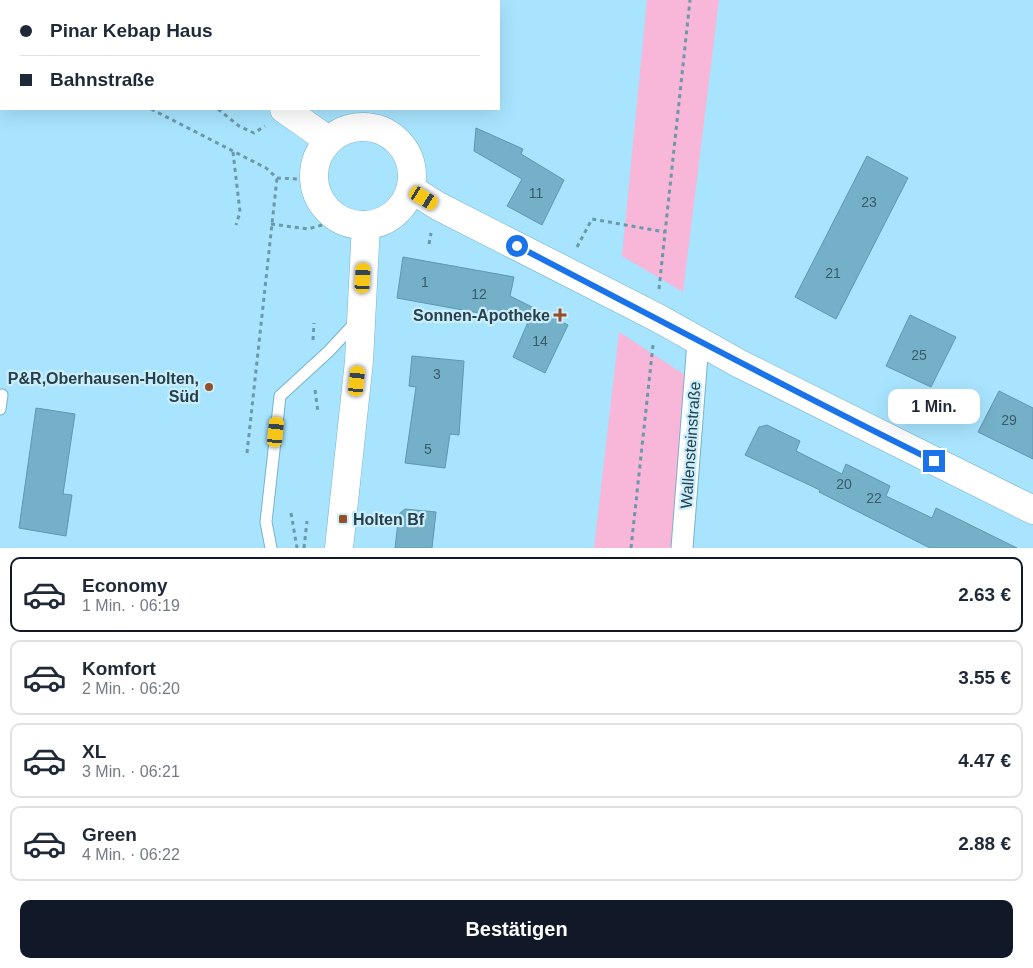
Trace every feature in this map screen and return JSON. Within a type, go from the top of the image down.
[{"type":"main road","points":[[285,110],[328,140]]},
{"type":"main road","points":[[372,118],[405,150],[412,173],[411,189],[409,196],[398,212],[379,223],[366,225],[348,223],[326,209],[315,190],[313,173],[319,155],[328,140],[336,134],[372,118]]},
{"type":"main road","points":[[411,189],[438,206],[656,317],[698,342],[1033,510]]},
{"type":"main road","points":[[339,548],[359,361],[366,225]]},
{"type":"street","name":"Wallensteinstraße","points":[[682,548],[698,342]]},
{"type":"lane","points":[[271,548],[266,522],[280,396],[330,351],[361,317]]},
{"type":"lane","points":[[0,409],[2,395]]},
{"type":"path","points":[[631,548],[690,0]]},
{"type":"path","points":[[153,110],[266,168],[277,178],[298,179]]},
{"type":"path","points":[[219,110],[239,126],[254,133]]},
{"type":"path","points":[[233,151],[240,212],[236,225]]},
{"type":"path","points":[[247,453],[277,178]]},
{"type":"path","points":[[564,270],[592,218],[665,232]]},
{"type":"path","points":[[271,224],[308,229],[322,225]]},
{"type":"path","points":[[291,512],[297,548]]},
{"type":"path","points":[[304,548],[307,520]]},
{"type":"shaded area","points":[[647,0],[719,0],[683,292],[622,256]]},
{"type":"shaded area","points":[[619,332],[691,379],[675,548],[594,548]]},
{"type":"building","points":[[476,128],[523,149],[521,154],[564,180],[542,225],[507,206],[522,179],[474,151]]},
{"type":"building","points":[[867,156],[908,178],[836,319],[795,297]]},
{"type":"building","points":[[403,257],[514,277],[510,296],[568,325],[545,373],[513,357],[528,322],[397,298]]},
{"type":"building","points":[[910,315],[956,337],[931,387],[886,366]]},
{"type":"building","points":[[412,356],[464,361],[459,435],[450,434],[445,468],[405,463],[416,387],[409,386]]},
{"type":"building","points":[[999,391],[1033,408],[1033,459],[978,432]]},
{"type":"building","points":[[36,408],[75,414],[63,494],[72,495],[66,536],[19,528]]},
{"type":"building","points":[[767,425],[800,441],[796,451],[842,474],[846,464],[890,486],[886,496],[932,518],[936,508],[1017,548],[930,548],[819,492],[820,490],[745,455],[759,427]]},
{"type":"building","points":[[405,509],[436,512],[432,548],[395,548],[399,514]]},
{"type":"place","name":"Sonnen-Apotheke","points":[[560,315]]},
{"type":"place","name":"P&R,Oberhausen-Holten, Süd","points":[[209,387]]},
{"type":"place","name":"Holten Bf","points":[[343,519]]},
{"type":"route","points":[[517,246],[656,317],[740,364],[934,461]]}]
